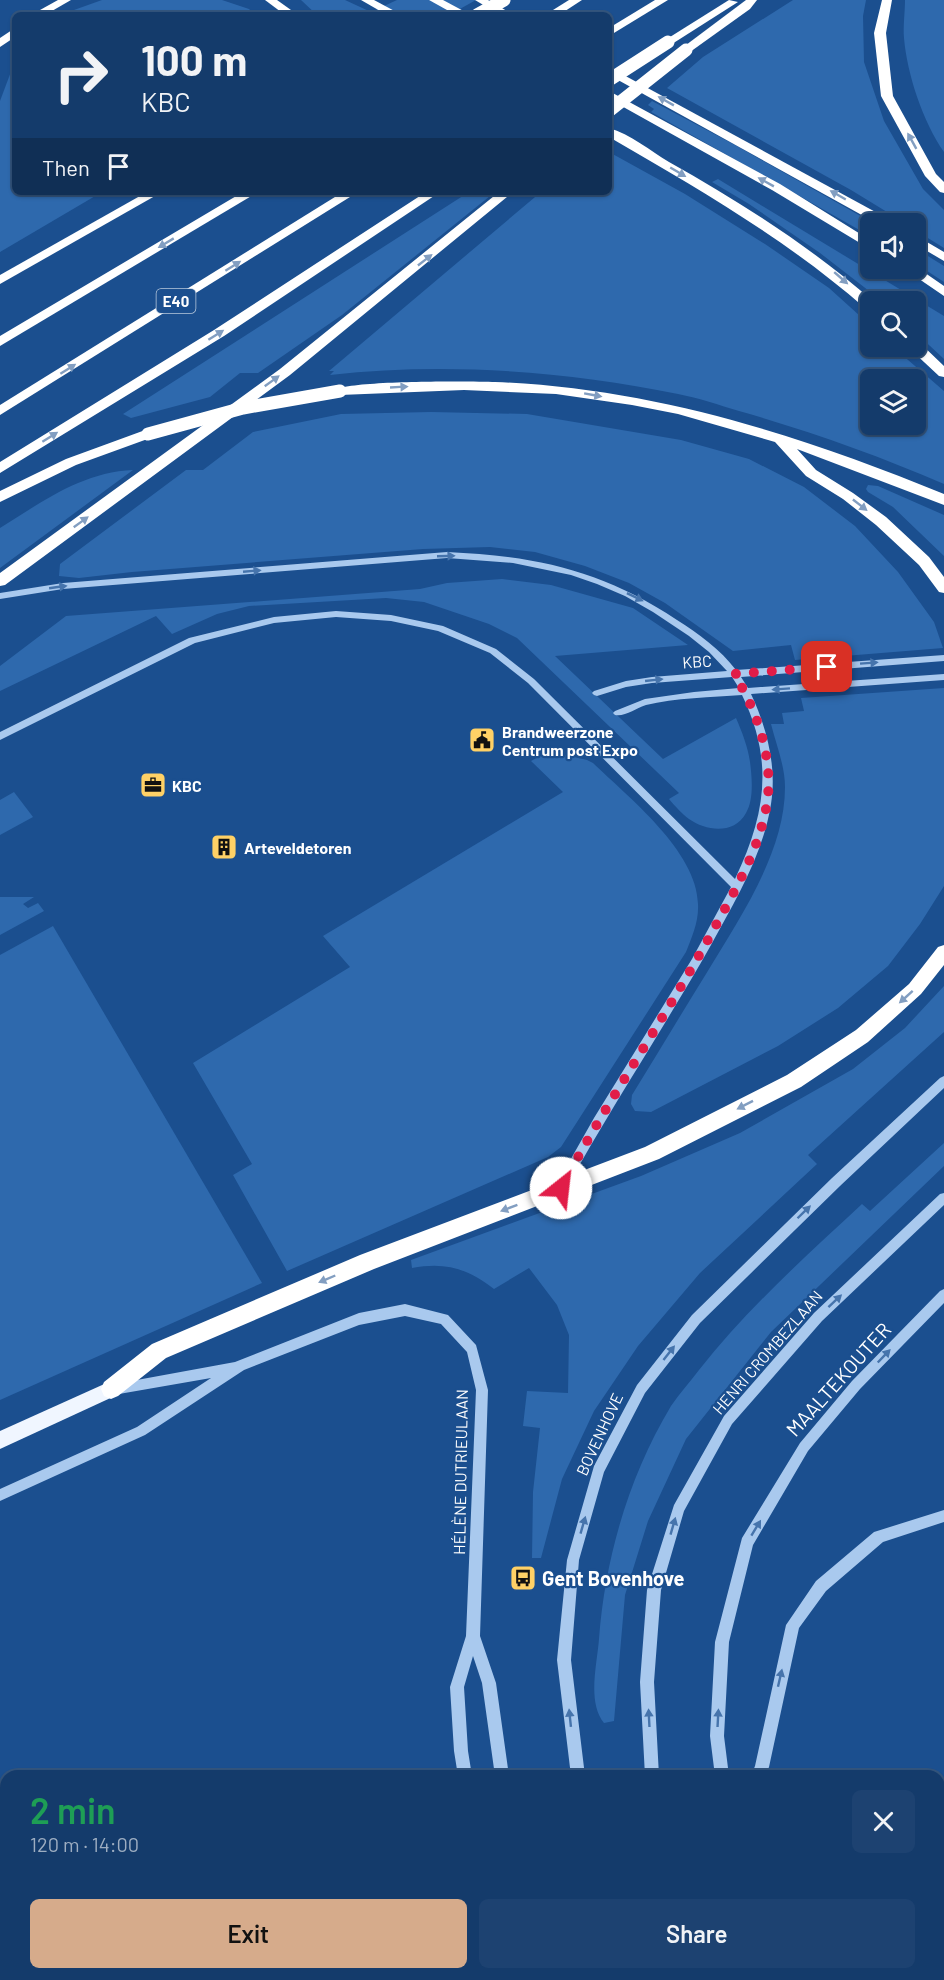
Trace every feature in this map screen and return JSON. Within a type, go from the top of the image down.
[{"type":"highway","points":[[43,12],[66,0]]},
{"type":"highway","points":[[270,0],[290,12]]},
{"type":"highway","points":[[366,0],[390,12]]},
{"type":"highway","points":[[434,0],[459,12]]},
{"type":"highway","points":[[480,0],[502,12]]},
{"type":"highway","points":[[482,12],[504,0]]},
{"type":"highway","points":[[556,12],[577,0]]},
{"type":"highway","points":[[612,31],[663,0]]},
{"type":"highway","points":[[612,78],[736,0]]},
{"type":"highway","points":[[612,109],[686,50],[746,7],[752,0]]},
{"type":"highway","points":[[887,0],[880,33],[887,96],[931,176],[944,189]]},
{"type":"highway","points":[[0,44],[12,34]]},
{"type":"highway","points":[[612,72],[868,213]]},
{"type":"highway","points":[[612,96],[776,187],[860,238]]},
{"type":"highway","points":[[612,134],[734,205],[836,274],[860,296]]},
{"type":"highway","points":[[97,224],[142,195]]},
{"type":"highway","points":[[0,280],[150,195]]},
{"type":"highway","points":[[0,342],[247,195]]},
{"type":"highway","name":"E40","points":[[0,411],[347,195]]},
{"type":"highway","points":[[0,468],[219,333],[429,195]]},
{"type":"highway","points":[[0,581],[285,372],[503,195]]},
{"type":"highway","points":[[926,245],[944,257]]},
{"type":"highway","points":[[925,279],[944,292]]},
{"type":"highway","points":[[926,356],[944,373]]},
{"type":"highway","points":[[0,497],[70,462],[208,415],[340,391],[400,386],[461,386],[586,393],[696,414],[780,438],[886,475],[944,500]]},
{"type":"highway","points":[[780,438],[811,473],[848,496],[881,521],[924,561],[944,588]]},
{"type":"highway","points":[[111,1389],[159,1350],[367,1262],[652,1153],[794,1081],[862,1036],[915,989],[944,952]]},
{"type":"main road","points":[[0,1440],[111,1389]]},
{"type":"street","points":[[0,596],[63,586],[447,555],[500,557],[552,565],[602,581],[654,607],[700,639],[734,674],[745,691],[759,728],[769,772],[767,803],[758,838],[737,887],[694,965],[561,1188]]},
{"type":"street","points":[[0,736],[192,640],[274,620],[336,614],[391,618],[440,628],[493,651],[531,681],[737,887]]},
{"type":"street","name":"KBC","points":[[597,693],[626,684],[652,680],[944,658]]},
{"type":"street","name":"KBC","points":[[618,713],[645,702],[694,695],[944,677]]},
{"type":"street","name":"BOVENHOVE","points":[[577,1770],[564,1660],[573,1560],[598,1470],[641,1389],[696,1319],[836,1182],[944,1081]]},
{"type":"street","name":"HENRI CROMBEZLAAN","points":[[652,1770],[647,1682],[654,1590],[678,1509],[728,1420],[818,1317],[944,1198]]},
{"type":"street","name":"MAALTEKOUTER","points":[[721,1770],[717,1736],[722,1642],[747,1543],[804,1447],[856,1385],[944,1295]]},
{"type":"street","name":"HÉLÈNE DUTRIEULAAN","points":[[240,1366],[359,1319],[405,1310],[444,1318],[472,1349],[482,1390],[473,1636],[457,1687],[464,1770]]},
{"type":"street","points":[[111,1389],[240,1366]]},
{"type":"street","points":[[0,1495],[141,1431],[240,1366]]},
{"type":"street","points":[[761,1770],[793,1625],[821,1586],[879,1537],[944,1516]]},
{"type":"street","name":"HÉLÈNE DUTRIEULAAN","points":[[473,1636],[489,1683],[501,1770]]},
{"type":"shaded area","points":[[102,0],[222,0],[252,12],[68,12]]},
{"type":"shaded area","points":[[301,0],[345,0],[371,12],[314,12]]},
{"type":"shaded area","points":[[397,0],[476,0],[454,12],[371,12]]},
{"type":"shaded area","points":[[793,0],[866,0],[863,16],[864,62],[884,121],[923,189],[944,210],[944,248],[926,237],[926,213],[889,213],[667,88],[703,57]]},
{"type":"shaded area","points":[[905,0],[944,0],[944,152],[929,127],[912,82],[904,38]]},
{"type":"shaded area","points":[[12,69],[12,195],[97,195],[0,252],[0,101]]},
{"type":"shaded area","points":[[652,101],[860,216],[860,230],[651,112],[654,109],[648,105]]},
{"type":"shaded area","points":[[612,154],[685,194],[765,244],[829,288],[860,316],[860,357],[905,357],[918,369],[860,369],[860,435],[926,435],[926,375],[944,391],[944,484],[868,453],[791,427],[694,398],[635,386],[549,374],[505,371],[417,369],[330,375],[334,371],[329,371],[537,195],[612,195]]},
{"type":"shaded area","points":[[718,179],[860,265],[860,279],[883,279],[903,291],[869,291],[820,253],[749,204],[712,182]]},
{"type":"shaded area","points":[[464,195],[491,195],[342,315],[258,373],[240,373],[210,397],[131,418],[123,414]]},
{"type":"shaded area","points":[[926,255],[944,266],[944,282],[926,270]]},
{"type":"shaded area","points":[[926,305],[944,316],[944,359],[926,342]]},
{"type":"shaded area","points":[[431,412],[527,414],[681,440],[749,459],[804,487],[855,526],[898,572],[934,622],[943,648],[795,660],[791,645],[733,651],[665,603],[629,583],[585,566],[535,552],[490,547],[423,549],[79,578],[59,576],[60,564],[186,470],[203,470],[253,432],[341,414]]},
{"type":"shaded area","points":[[133,470],[0,568],[0,528],[80,482],[114,472]]},
{"type":"shaded area","points":[[868,485],[878,486],[944,515],[944,556],[893,507],[868,492],[866,489]]},
{"type":"shaded area","points":[[502,579],[551,585],[633,608],[688,645],[555,656],[663,759],[736,718],[748,751],[752,781],[749,808],[741,820],[727,828],[719,829],[703,826],[689,819],[669,799],[679,793],[517,638],[489,624],[424,602],[386,598],[249,606],[217,614],[172,634],[156,616],[0,691],[0,666],[66,616],[420,589],[447,583]]},
{"type":"shaded area","points":[[944,688],[944,886],[920,924],[888,966],[838,1008],[778,1046],[651,1112],[635,1111],[631,1104],[632,1095],[732,931],[769,861],[783,812],[785,787],[782,763],[771,724],[784,724],[782,713],[804,711],[801,698]]},
{"type":"shaded area","points":[[557,753],[593,763],[658,826],[674,845],[695,884],[698,904],[693,935],[686,952],[561,1147],[548,1157],[287,1271],[233,1175],[252,1164],[193,1063],[350,967],[323,936],[563,792],[531,761],[542,755]]},
{"type":"shaded area","points":[[14,792],[33,817],[0,835],[0,800]]},
{"type":"shaded area","points":[[0,897],[34,897],[23,904],[28,908],[38,903],[44,911],[0,935]]},
{"type":"shaded area","points":[[53,926],[262,1283],[0,1400],[0,955]]},
{"type":"shaded area","points":[[944,986],[944,1032],[808,1155],[817,1164],[700,1273],[638,1346],[594,1411],[562,1479],[541,1558],[532,1558],[533,1492],[540,1428],[523,1426],[527,1391],[568,1393],[569,1335],[557,1305],[529,1268],[494,1289],[474,1276],[455,1268],[424,1266],[412,1268],[411,1260],[641,1176],[740,1133],[853,1069],[905,1028]]},
{"type":"shaded area","points":[[944,1143],[944,1166],[771,1332],[686,1439],[648,1521],[625,1595],[614,1721],[604,1723],[596,1705],[594,1683],[602,1609],[613,1548],[631,1489],[671,1406],[717,1348],[798,1264],[862,1204],[870,1211]]},
{"type":"place","name":"Brandweerzone Centrum post Expo","points":[[482,740]]},
{"type":"place","name":"KBC","points":[[153,785]]},
{"type":"place","name":"Arteveldetoren","points":[[224,847]]},
{"type":"place","name":"Gent Bovenhove","points":[[523,1578]]},
{"type":"route","points":[[561,1188],[574,1162],[694,965],[737,887],[758,838],[767,803],[769,772],[759,728],[745,691],[734,674],[827,667]]}]
